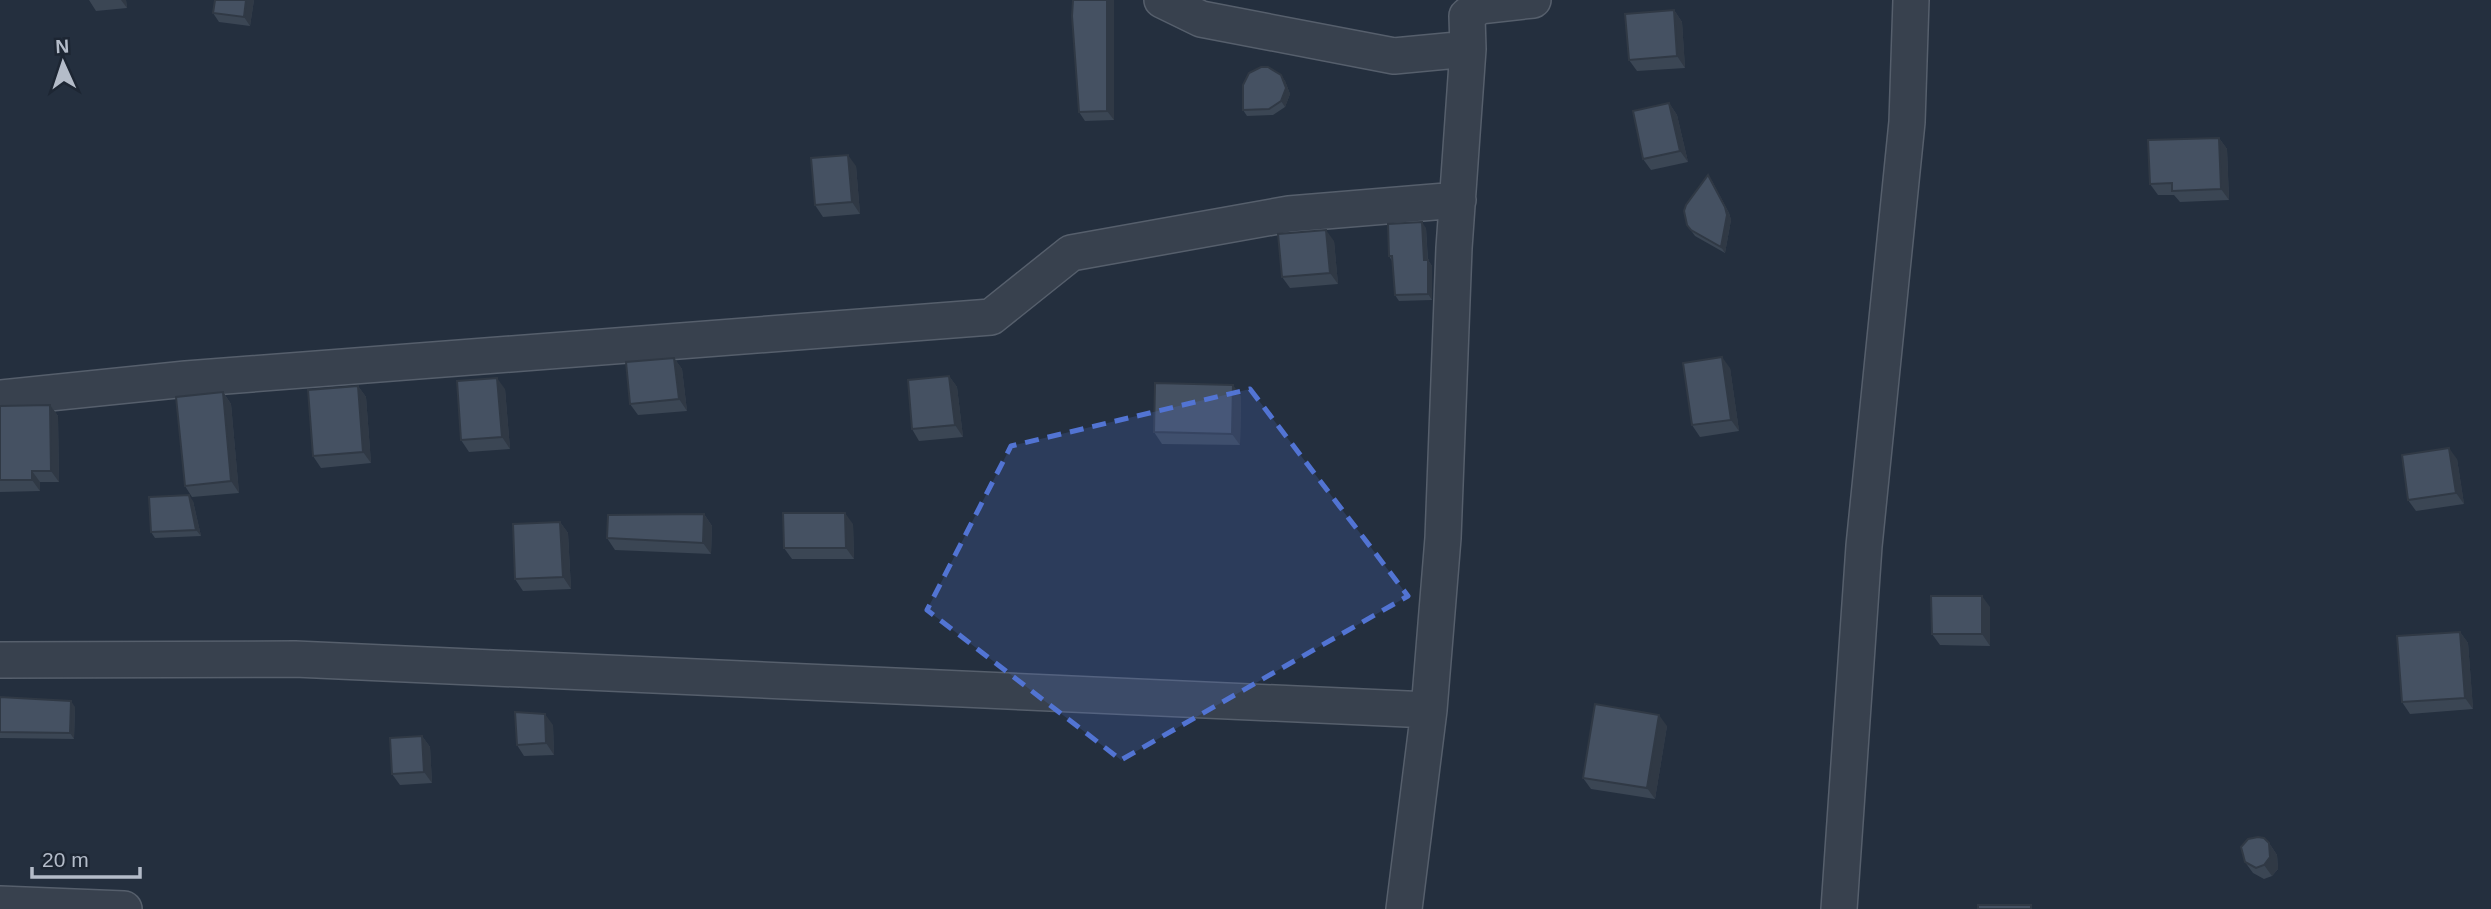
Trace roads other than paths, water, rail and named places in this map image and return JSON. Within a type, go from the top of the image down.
[{"type":"street","points":[[1162,0],[1201,19],[1394,56],[1468,49]]},
{"type":"street","points":[[1404,909],[1429,710],[1443,538],[1458,200],[1468,49],[1467,16],[1479,6],[1533,0]]},
{"type":"street","points":[[1839,909],[1864,546],[1907,122],[1911,0]]},
{"type":"street","points":[[0,398],[186,379],[991,317],[1071,253],[1289,214],[1458,200]]},
{"type":"street","points":[[0,660],[295,659],[1429,710]]},
{"type":"street","points":[[0,904],[124,909]]}]
